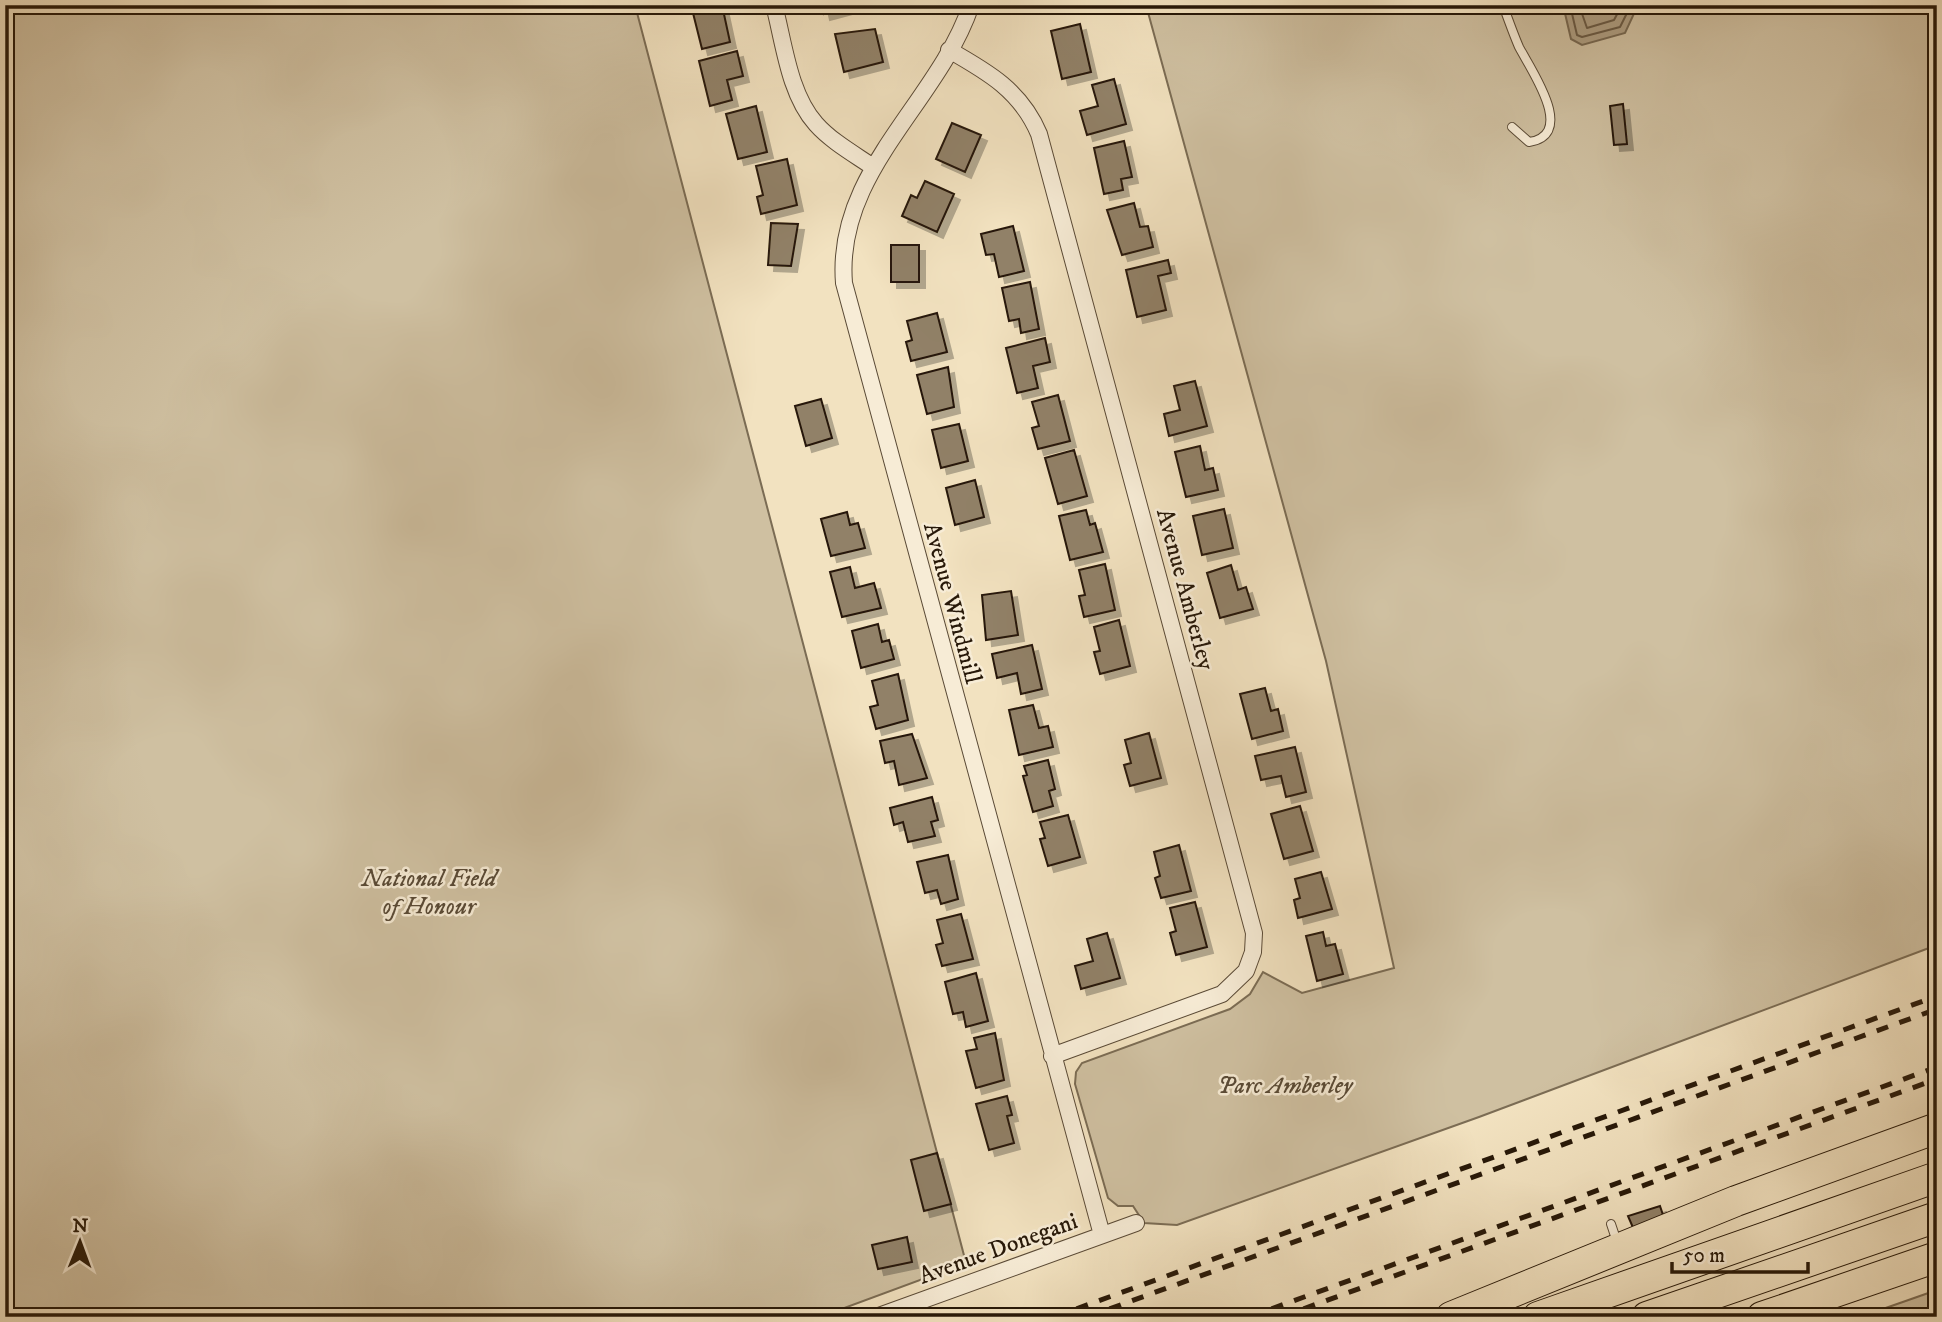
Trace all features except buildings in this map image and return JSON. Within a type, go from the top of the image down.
[{"type":"highway","points":[[1451,1317],[1615,1236],[1748,1197],[1937,1128]]},
{"type":"highway","points":[[1538,1317],[1937,1177]]},
{"type":"highway","points":[[1647,1317],[1937,1217]]},
{"type":"highway","points":[[1762,1317],[1937,1257]]},
{"type":"street","points":[[774,5],[797,91],[809,116],[827,134],[873,167]]},
{"type":"street","name":"Avenue Windmill","points":[[971,5],[949,50],[873,167],[856,200],[845,238],[843,270],[847,297],[1102,1234]]},
{"type":"street","name":"Avenue Amberley","points":[[949,50],[1007,87],[1025,108],[1039,134],[1254,933],[1253,952],[1246,971],[1222,994],[1052,1056]]},
{"type":"street","name":"Avenue Donegani","points":[[876,1317],[1136,1223]]},
{"type":"lane","points":[[1503,5],[1518,44],[1546,98],[1551,120],[1548,133],[1539,141],[1529,142],[1512,127]]},
{"type":"green space","name":"National Field of Honour","points":[[5,5],[635,5],[966,1263],[820,1317],[5,1317]]},
{"type":"green space","name":"Parc Amberley","points":[[1146,5],[1937,5],[1937,945],[1479,1117],[1177,1225],[1144,1223],[1133,1206],[1118,1206],[1108,1198],[1075,1084],[1076,1072],[1082,1063],[1230,1009],[1250,994],[1263,972],[1302,993],[1394,968],[1326,661]]},
{"type":"green space","points":[[1937,1290],[1937,1317],[1860,1317]]},
{"type":"water","points":[[1563,5],[1638,5],[1625,33],[1582,45],[1571,39]]},
{"type":"railway","points":[[1054,1317],[1937,996]]},
{"type":"railway","points":[[1087,1317],[1937,1009]]},
{"type":"railway","points":[[1249,1317],[1937,1067]]},
{"type":"railway","points":[[1281,1317],[1937,1079]]}]
